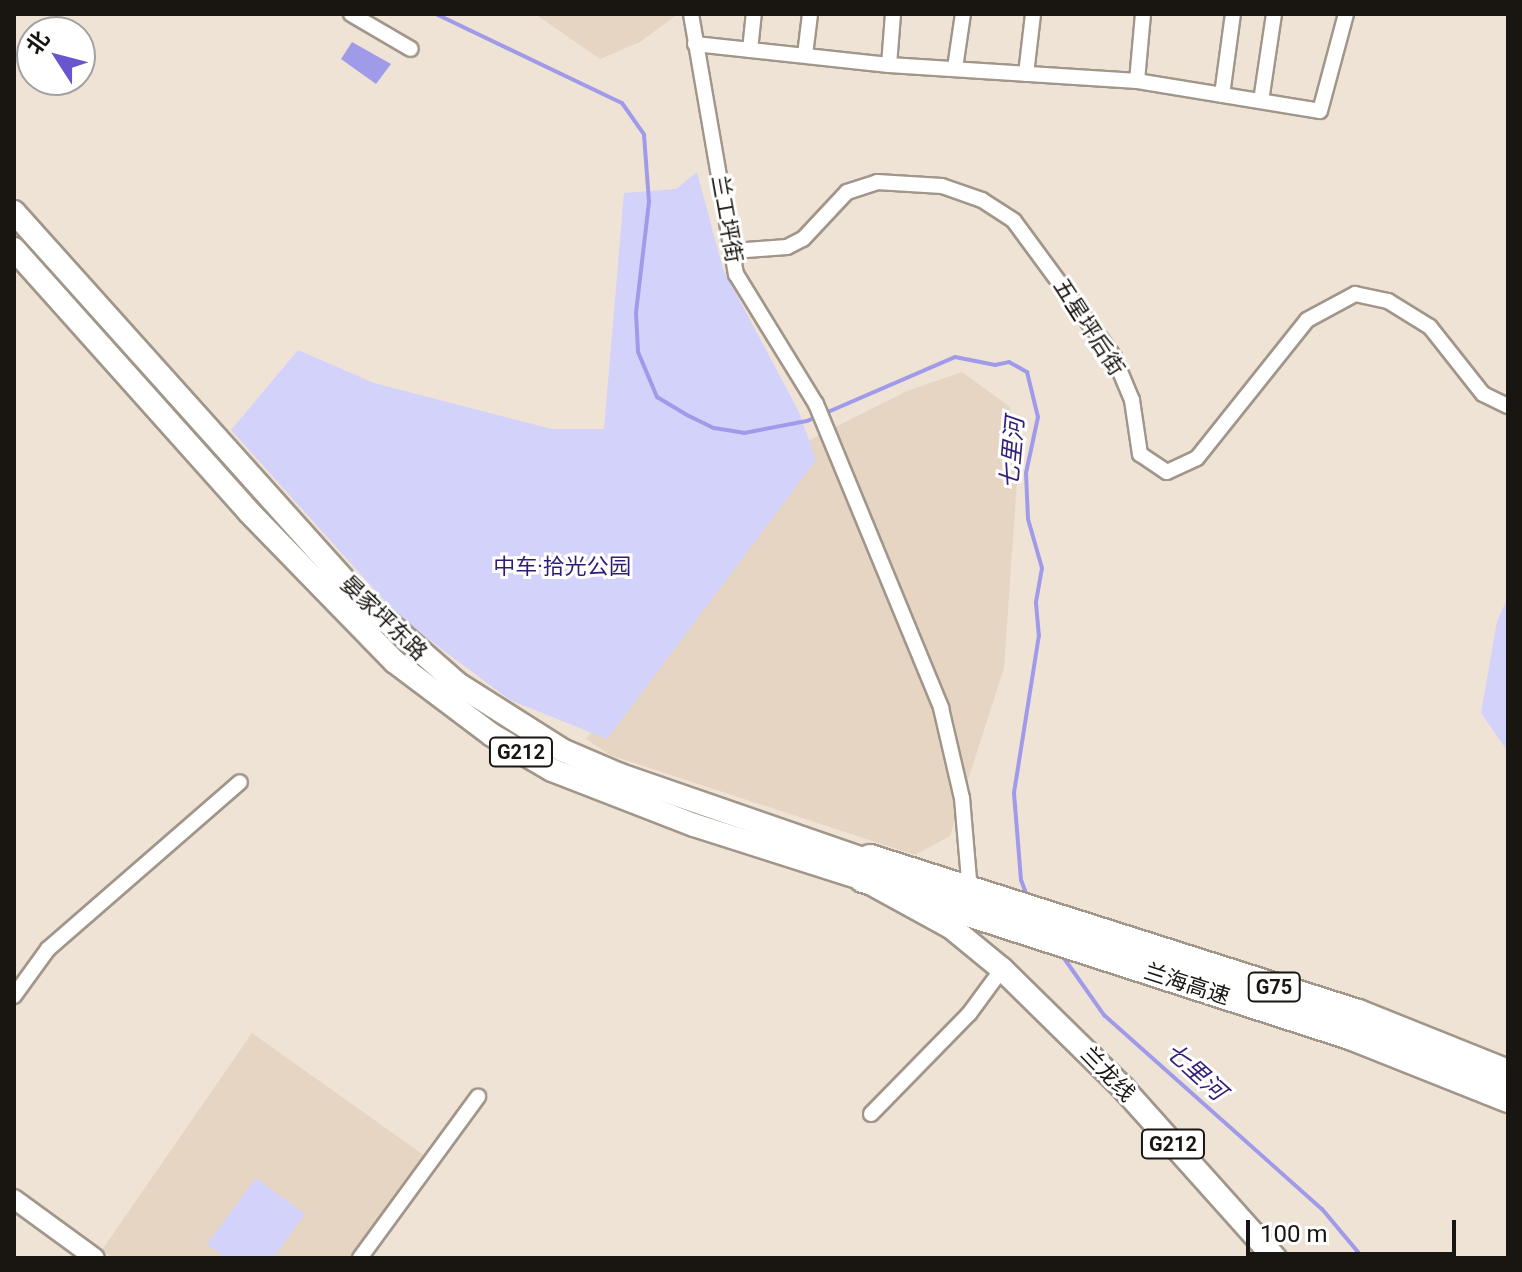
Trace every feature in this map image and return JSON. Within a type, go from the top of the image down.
[{"type":"highway","name":"晏家坪东路","points":[[14,212],[362,600],[458,684],[557,760]]},
{"type":"highway","name":"晏家坪东路","points":[[14,249],[346,615],[445,702],[666,815],[866,869]]},
{"type":"highway","name":"兰海高速","points":[[866,869],[974,921]]},
{"type":"highway","name":"兰海高速","points":[[866,869],[974,921],[1012,927],[1350,1036],[1508,1099]]},
{"type":"highway","name":"兰龙线","points":[[866,869],[952,928],[974,921]]},
{"type":"highway","name":"兰海高速","points":[[974,921],[1003,899],[1358,1013],[1508,1073]]},
{"type":"highway","name":"兰龙线","points":[[974,921],[1002,969],[1068,1033]]},
{"type":"highway","name":"兰龙线","points":[[974,921],[1068,1033],[1275,1258]]},
{"type":"street","points":[[351,14],[411,49]]},
{"type":"street","name":"兰工坪街","points":[[691,14],[736,274],[816,404],[941,708],[962,798],[974,921]]},
{"type":"street","points":[[750,50],[754,14]]},
{"type":"street","points":[[805,55],[810,14]]},
{"type":"street","points":[[889,65],[893,14]]},
{"type":"street","points":[[955,68],[963,14]]},
{"type":"street","points":[[1026,74],[1033,14]]},
{"type":"street","points":[[1137,81],[1143,14]]},
{"type":"street","points":[[1222,95],[1233,14]]},
{"type":"street","points":[[1261,101],[1274,14]]},
{"type":"street","points":[[695,44],[889,65],[1137,81],[1320,111],[1346,14]]},
{"type":"street","name":"五星坪后街","points":[[733,251],[787,247],[803,239],[847,192],[877,182],[942,186],[982,200],[1014,221],[1114,357],[1132,400],[1140,454],[1167,472],[1197,458],[1307,320],[1355,294],[1388,301],[1430,327],[1483,394],[1508,406]]},
{"type":"street","points":[[14,996],[48,949],[240,782]]},
{"type":"street","points":[[871,1114],[969,1014],[1002,969]]},
{"type":"street","points":[[360,1258],[478,1097]]},
{"type":"street","points":[[14,1199],[95,1258]]},
{"type":"shaded area","points":[[535,14],[678,14],[640,42],[600,59]]},
{"type":"shaded area","points":[[352,42],[391,64],[376,84],[341,59]]},
{"type":"shaded area","points":[[962,372],[1010,407],[1018,467],[1004,668],[950,836],[915,855],[610,755],[586,739],[789,483],[776,457],[907,391]]},
{"type":"shaded area","points":[[252,1033],[425,1156],[352,1258],[113,1258],[102,1250]]},
{"type":"green space","name":"中车·拾光公园","points":[[697,172],[723,269],[799,412],[816,460],[607,739],[510,700],[400,618],[231,430],[298,350],[374,383],[552,429],[604,429],[624,193],[676,189]]},
{"type":"green space","points":[[1508,597],[1508,752],[1481,713],[1497,621]]},
{"type":"green space","points":[[256,1178],[305,1214],[273,1258],[226,1258],[207,1244]]},
{"type":"waterway","name":"七里河","points":[[436,14],[622,103],[644,135],[649,202],[636,313],[638,352],[657,397],[714,428],[744,433],[807,421],[955,357],[995,365],[1009,362],[1027,372],[1038,417],[1026,473],[1028,519],[1042,568],[1036,603],[1039,635],[1014,793],[1021,880],[1028,898]]},
{"type":"waterway","name":"七里河","points":[[1061,954],[1104,1015],[1322,1209],[1363,1258]]}]
